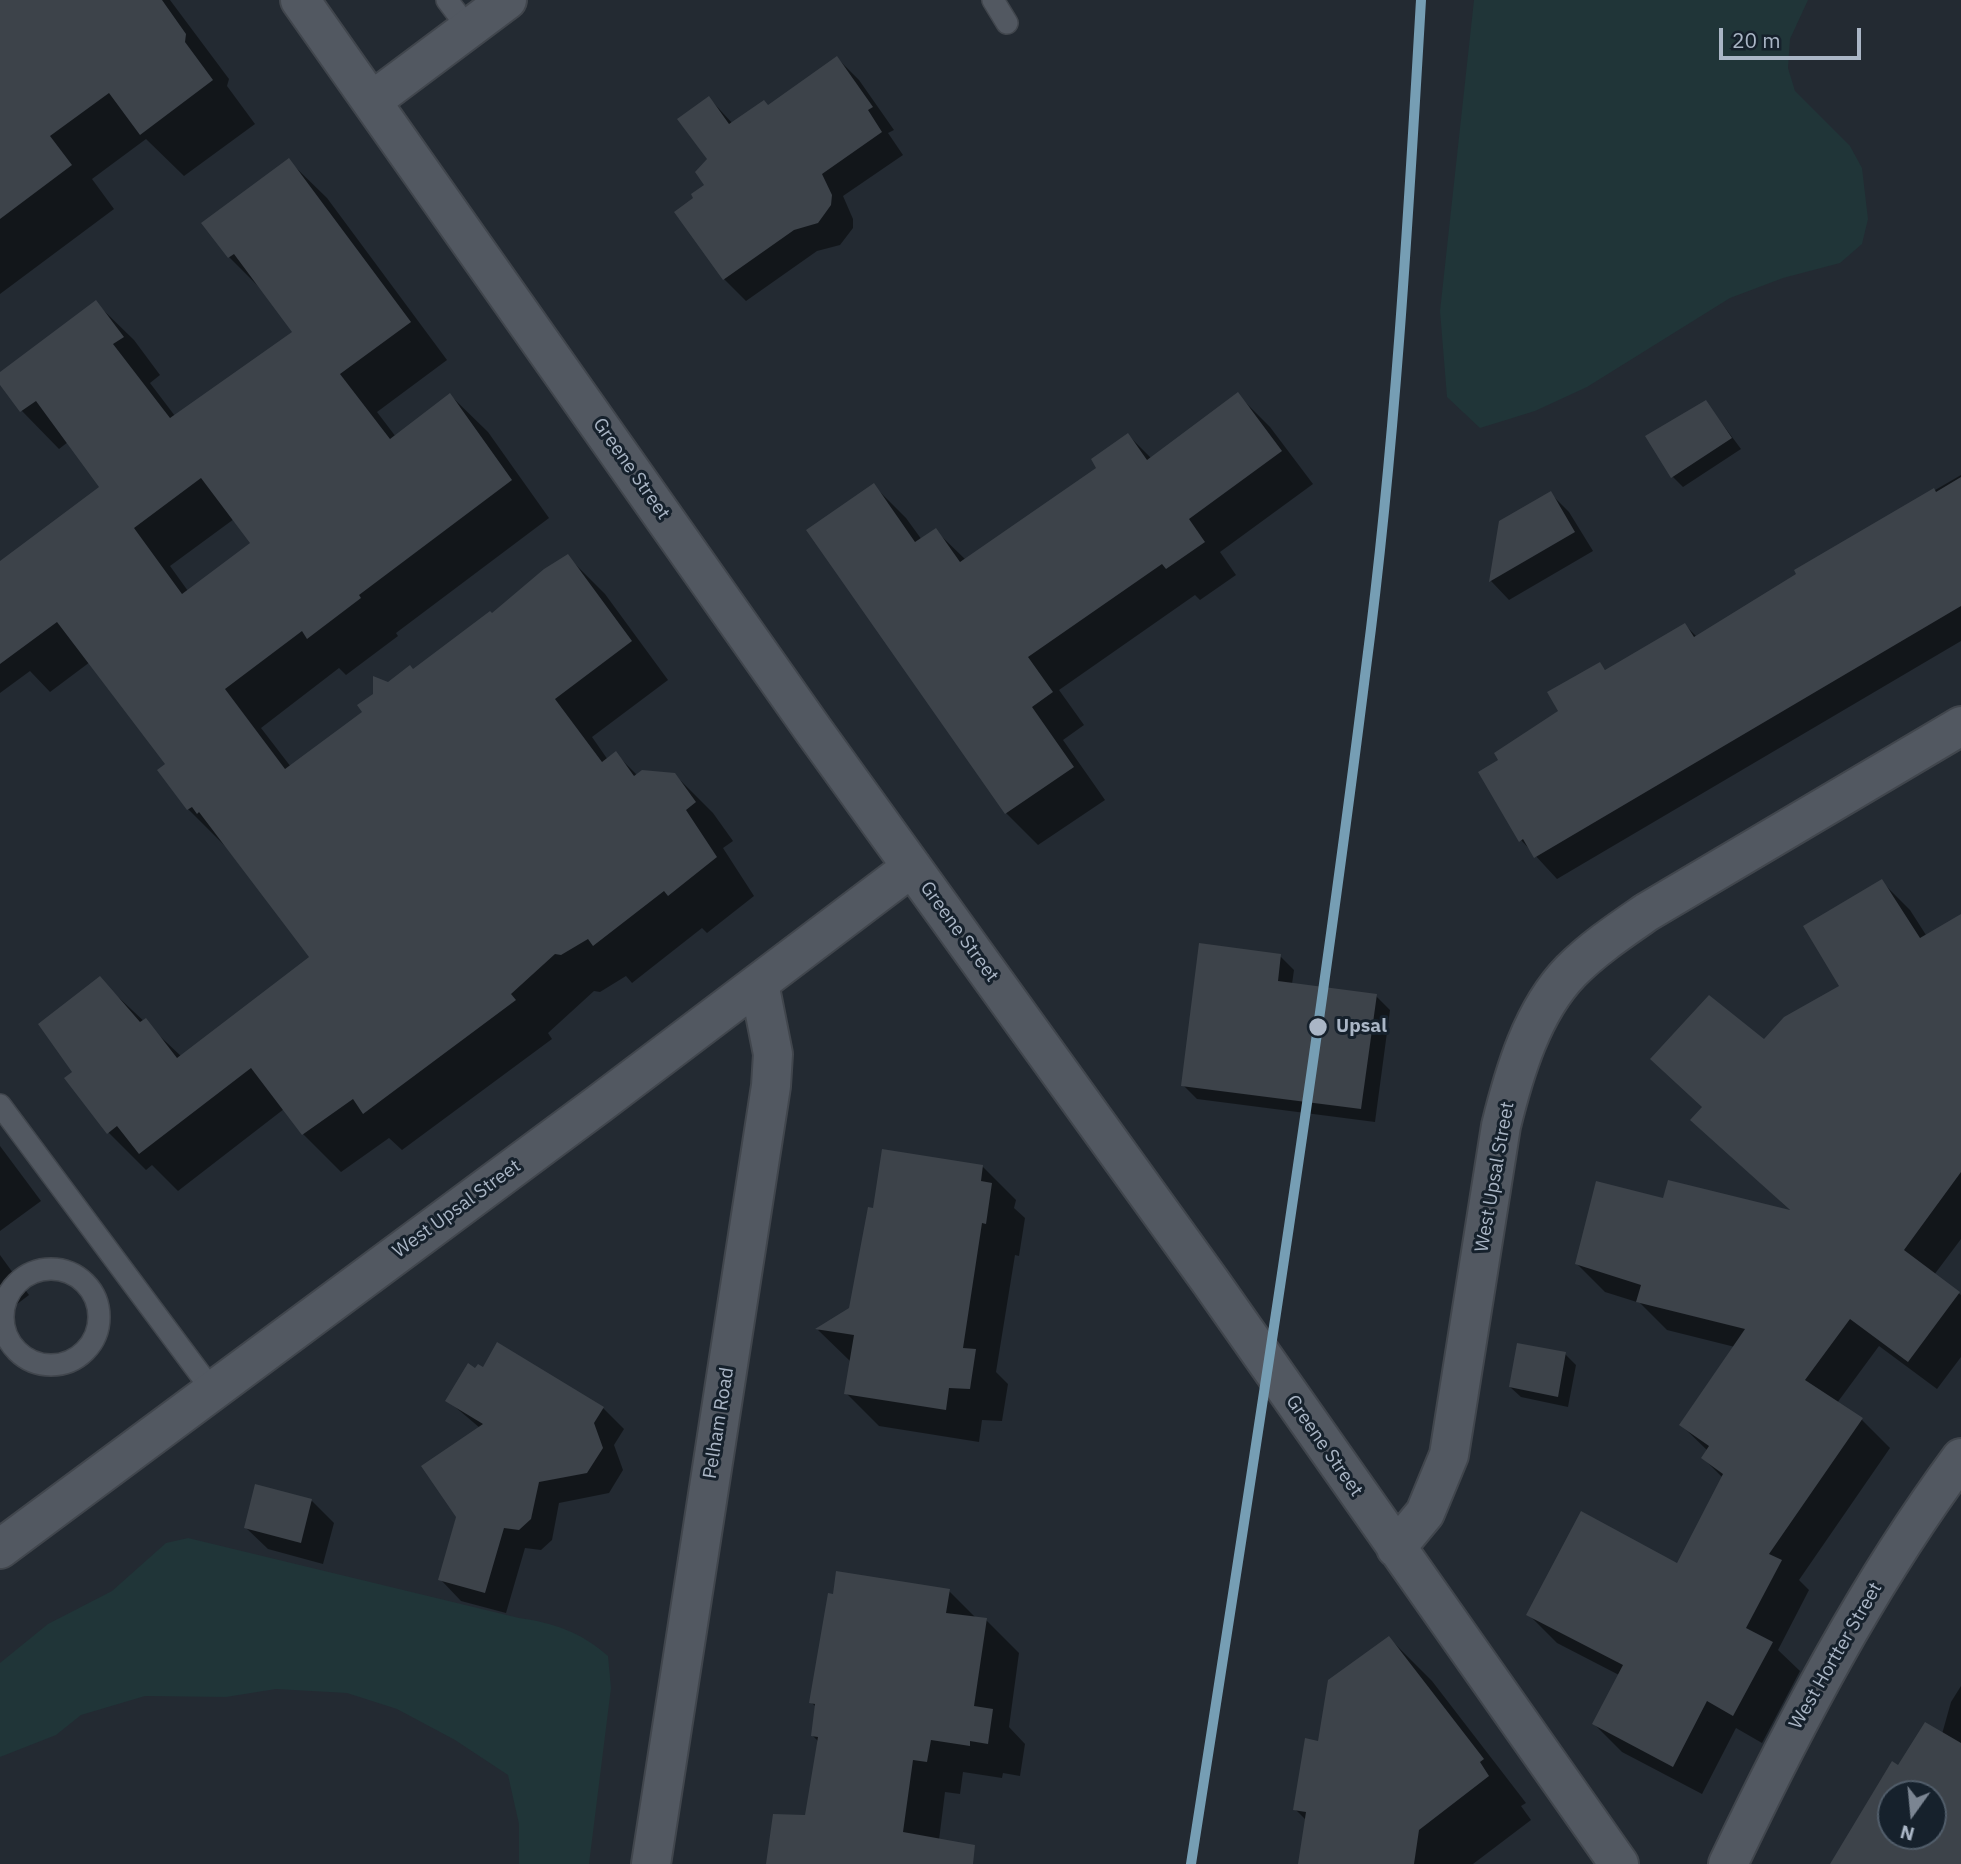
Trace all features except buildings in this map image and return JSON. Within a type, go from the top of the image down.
[{"type":"street","name":"Greene Street","points":[[300,0],[912,867],[1210,1281],[1619,1864]]},
{"type":"street","points":[[372,101],[458,14],[507,0]]},
{"type":"street","name":"West Upsal Street","points":[[1396,1548],[1425,1513],[1449,1455],[1501,1126],[1511,1086],[1547,1005],[1570,973],[1604,942],[1647,912],[1961,726]]},
{"type":"street","name":"West Upsal Street","points":[[0,1549],[912,867]]},
{"type":"street","name":"Pelham Road","points":[[651,1864],[771,1086],[773,1055],[759,983]]},
{"type":"street","name":"West Hortter Street","points":[[1728,1864],[1825,1672],[1883,1574],[1961,1458]]},
{"type":"lane","points":[[993,0],[1007,23]]},
{"type":"lane","points":[[0,1105],[212,1390]]},
{"type":"lane","points":[[89,1289],[120,1267]]},
{"type":"lane","points":[[51,1269],[66,1271],[79,1278],[89,1289],[97,1302],[99,1317],[89,1345],[78,1356],[51,1365],[36,1362],[12,1345],[5,1331],[5,1302],[23,1278],[51,1269]]},
{"type":"green space","points":[[1474,0],[1808,0],[1790,39],[1788,68],[1795,91],[1850,146],[1862,168],[1868,219],[1862,244],[1840,263],[1783,278],[1730,298],[1587,387],[1535,411],[1480,428],[1447,397],[1440,311]]},
{"type":"green space","points":[[188,1538],[544,1623],[577,1635],[608,1656],[611,1688],[589,1864],[519,1864],[519,1824],[508,1775],[455,1740],[397,1709],[347,1693],[276,1689],[226,1697],[145,1696],[81,1715],[56,1735],[0,1757],[0,1663],[48,1624],[112,1591],[166,1543]]},
{"type":"transit line","points":[[1191,1864],[1305,1117],[1366,668],[1393,418],[1421,0]]},
{"type":"place","name":"Upsal","points":[[1318,1027]]}]
